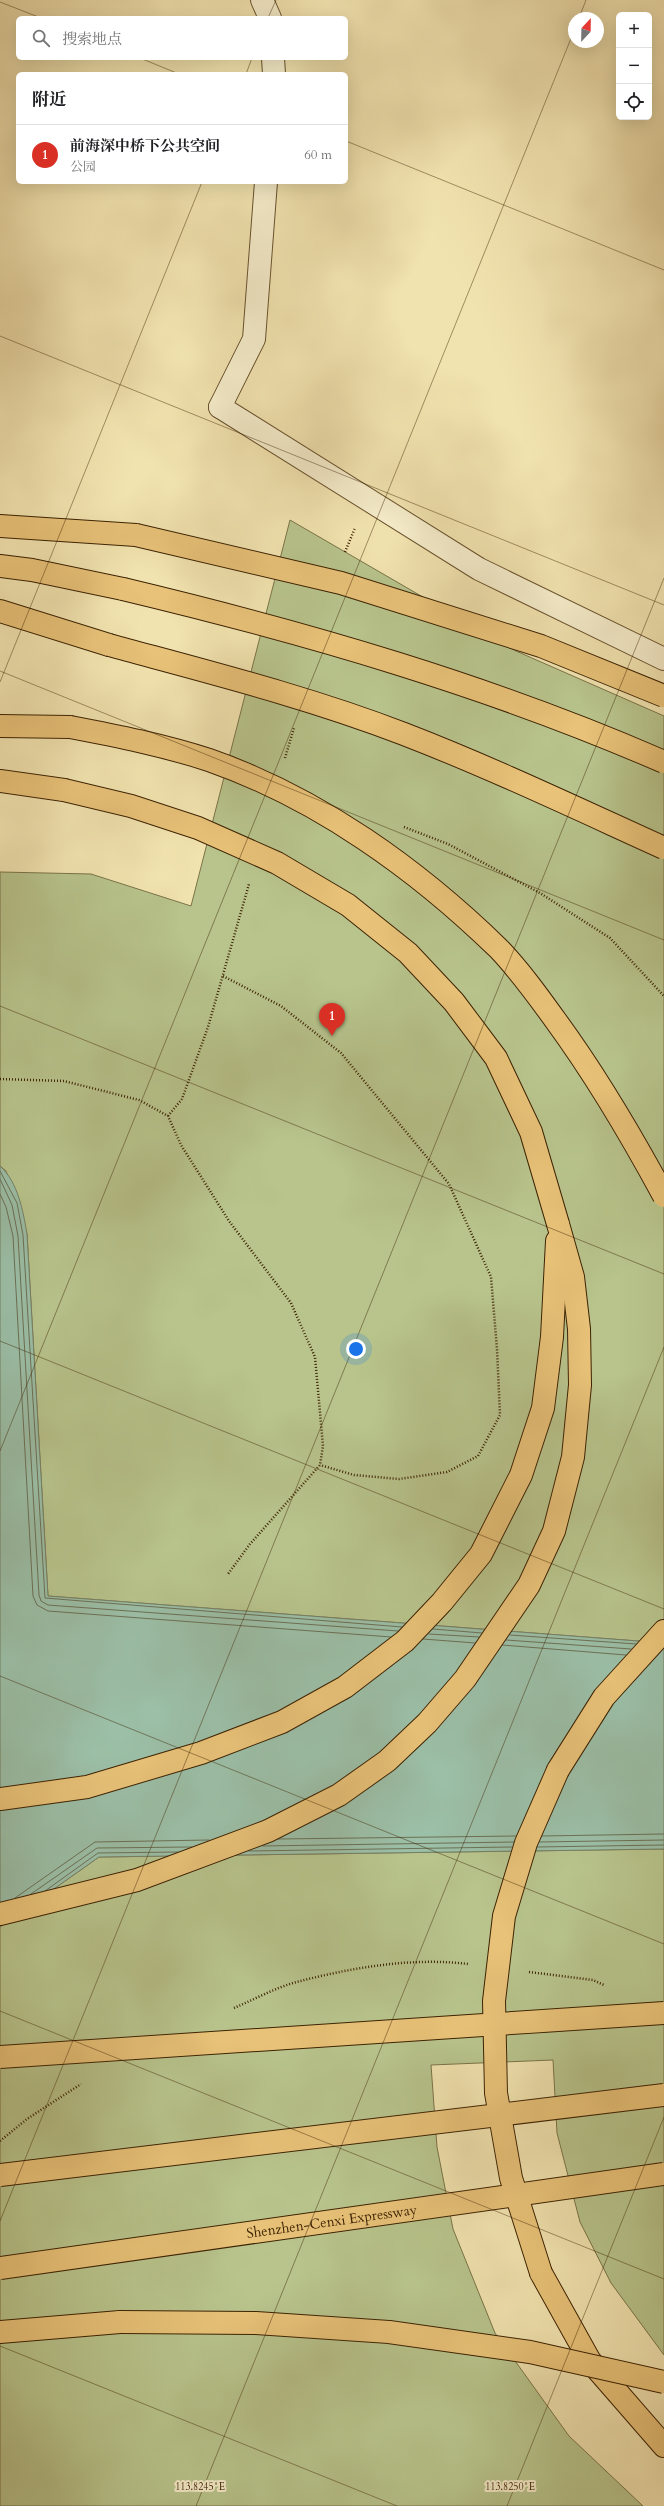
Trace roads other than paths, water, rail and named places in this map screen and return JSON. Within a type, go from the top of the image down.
[{"type":"highway","points":[[0,526],[136,535],[341,583],[541,646],[664,696]]},
{"type":"highway","points":[[0,566],[32,570],[123,589],[241,617],[361,651],[591,730],[664,762]]},
{"type":"highway","points":[[0,611],[109,645],[277,692],[404,734],[557,798],[664,848]]},
{"type":"highway","points":[[0,726],[70,727],[144,741],[210,761],[273,786],[333,819],[392,858],[500,950],[541,1000],[588,1064],[619,1114],[664,1196]]},
{"type":"highway","points":[[0,781],[64,790],[131,806],[198,828],[277,863],[348,904],[408,953],[454,1002],[496,1058],[531,1132],[573,1277],[579,1329],[580,1385],[573,1457],[554,1531],[529,1585],[466,1678],[427,1723],[387,1761],[326,1802],[268,1831],[137,1880],[0,1914]]},
{"type":"highway","points":[[0,1799],[87,1787],[201,1753],[282,1722],[345,1687],[405,1641],[442,1602],[481,1554],[521,1475],[543,1408],[552,1337],[558,1224]]},
{"type":"highway","points":[[664,1631],[604,1697],[558,1770],[526,1843],[504,1916],[494,2001],[496,2093],[511,2178],[541,2273],[590,2361],[664,2446]]},
{"type":"highway","points":[[0,2057],[664,2014]]},
{"type":"highway","points":[[0,2176],[664,2094]]},
{"type":"highway","name":"Shenzhen-Cenxi Expressway","points":[[0,2268],[664,2174]]},
{"type":"highway","points":[[0,2332],[120,2322],[256,2323],[389,2332],[530,2352],[664,2382]]},
{"type":"street","points":[[262,0],[269,16]]},
{"type":"street","points":[[272,60],[274,72]]},
{"type":"street","points":[[266,184],[254,339],[220,407],[479,569],[664,659]]},
{"type":"water","points":[[0,1166],[11,1180],[19,1197],[27,1234],[48,1596],[664,1643],[664,1849],[99,1857],[0,1927]]},
{"type":"place","name":"前海深中桥下公共空间","points":[[332,1036]]}]
